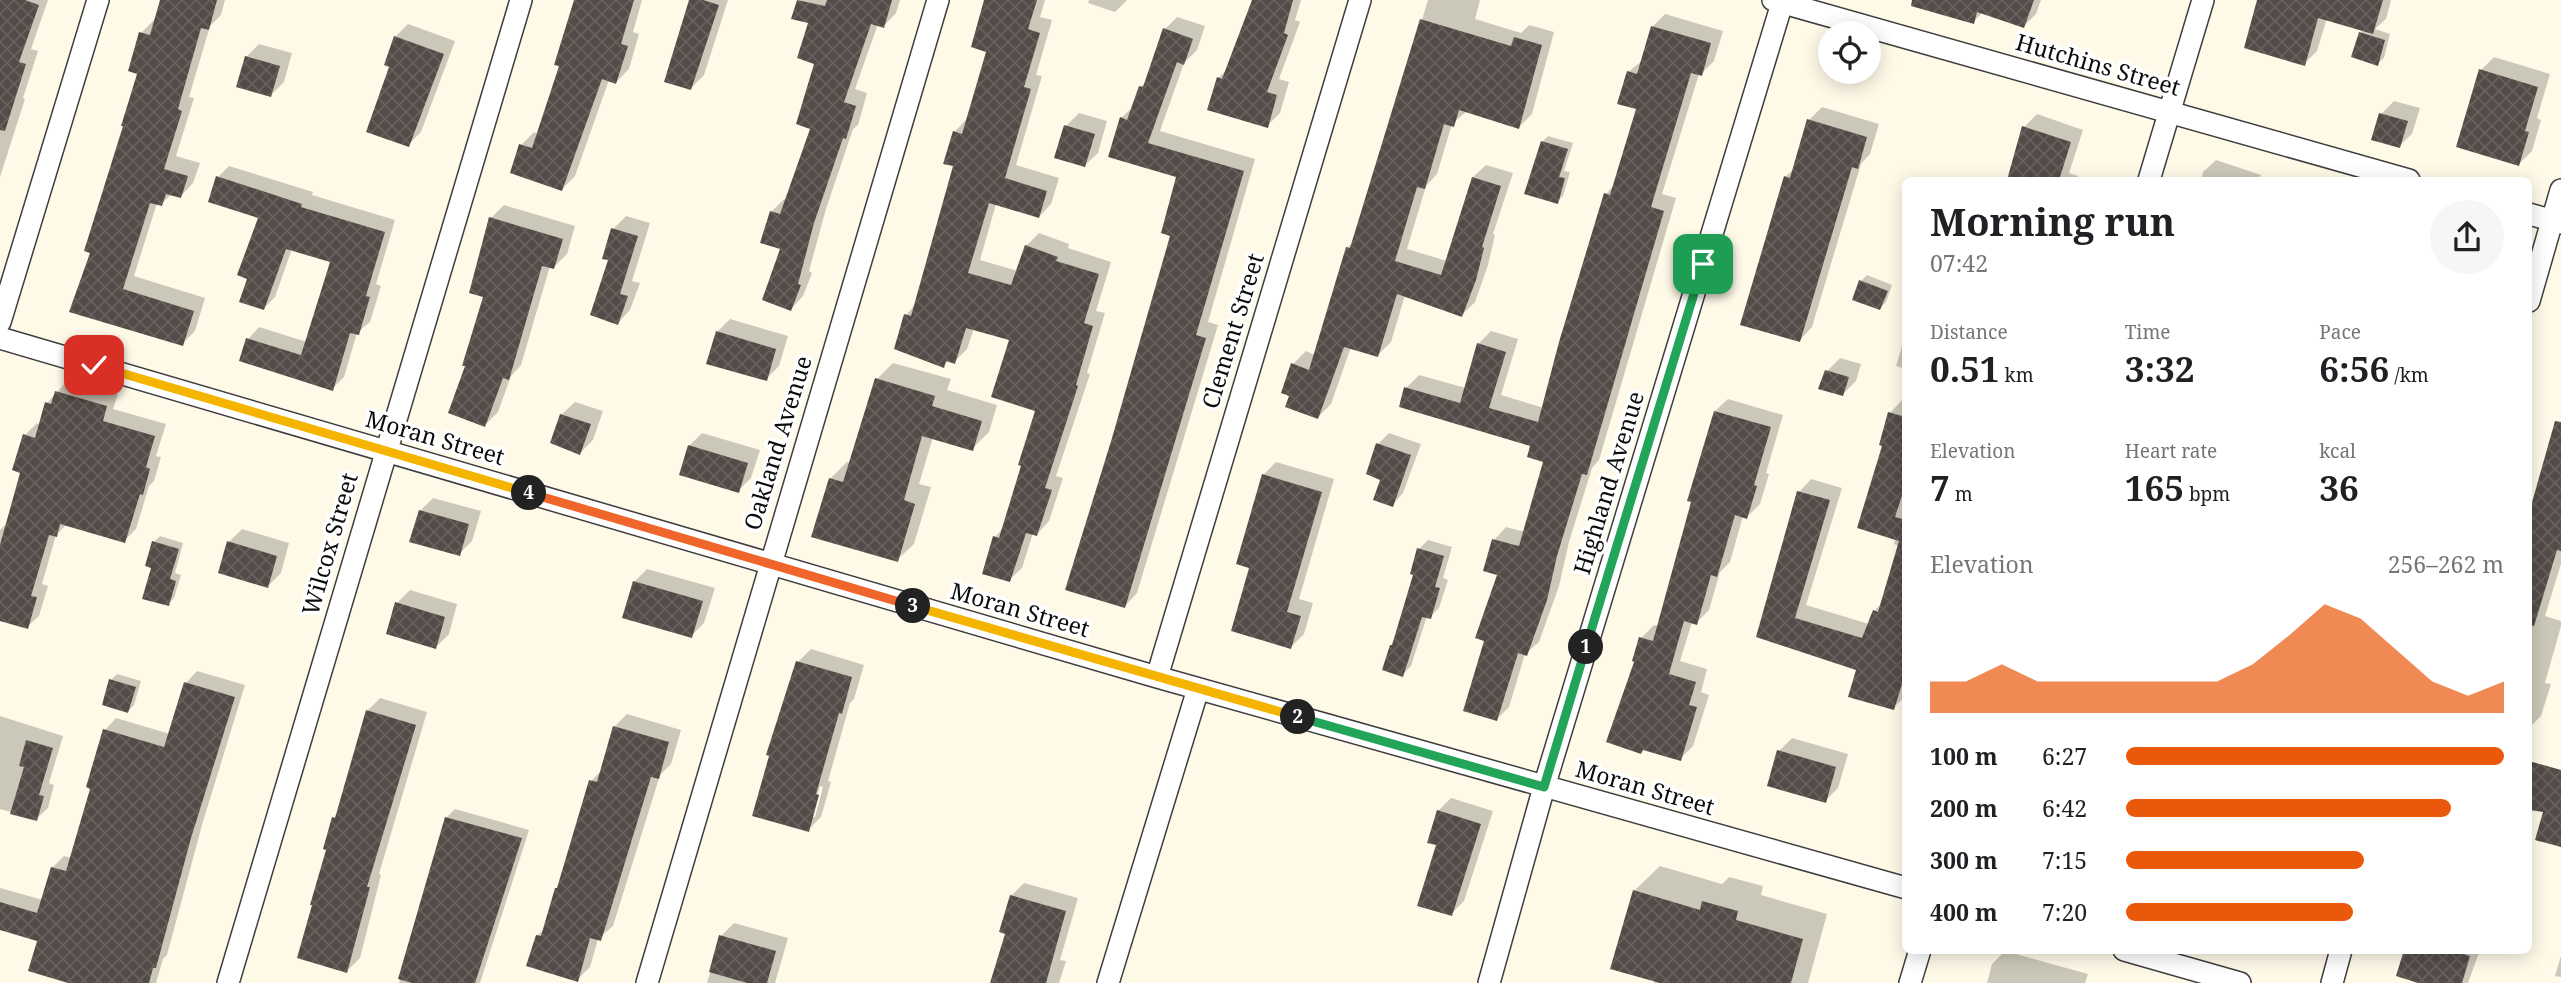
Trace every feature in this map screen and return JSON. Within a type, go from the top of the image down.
[{"type":"street","points":[[0,322],[98,0]]},
{"type":"street","name":"Wilcox Street","points":[[228,983],[521,0]]},
{"type":"street","name":"Oakland Avenue","points":[[647,983],[938,0]]},
{"type":"street","name":"Clement Street","points":[[1157,677],[1360,0]]},
{"type":"street","points":[[2150,177],[2203,0]]},
{"type":"street","name":"Hutchins Street","points":[[1780,1],[2398,177]]},
{"type":"street","name":"Highland Avenue","points":[[1489,983],[1544,787],[1780,1]]},
{"type":"street","points":[[2532,292],[2556,222],[2561,190]]},
{"type":"street","points":[[2532,215],[2556,222]]},
{"type":"street","name":"Moran Street","points":[[0,338],[1198,689],[1902,887]]},
{"type":"street","points":[[1108,983],[1198,689]]},
{"type":"street","points":[[1910,983],[1919,954]]},
{"type":"street","points":[[2138,954],[2240,983]]},
{"type":"street","points":[[2332,983],[2340,954]]},
{"type":"building","points":[[0,0],[25,0],[39,5],[19,62],[26,64],[5,131],[0,130]]},
{"type":"building","points":[[160,0],[217,0],[209,30],[201,28],[178,109],[182,111],[164,169],[188,176],[181,198],[166,194],[162,206],[150,203],[123,289],[194,311],[183,346],[69,312],[90,253],[84,251],[137,74],[128,71],[139,32],[150,35]]},
{"type":"building","points":[[574,0],[634,0],[621,44],[628,46],[616,84],[602,79],[562,191],[510,173],[519,144],[532,148],[559,66],[554,65]]},
{"type":"building","points":[[689,0],[703,0],[719,5],[691,90],[664,82]]},
{"type":"building","points":[[797,0],[825,6],[827,0],[892,0],[884,28],[871,24],[844,102],[856,106],[814,223],[798,284],[801,285],[791,311],[762,300],[780,249],[760,243],[770,211],[780,214],[810,129],[796,124],[814,64],[797,58],[808,23],[791,19]]},
{"type":"building","points":[[984,0],[1037,0],[1028,29],[1040,33],[1024,87],[1031,89],[1005,178],[1047,191],[1039,218],[989,203],[968,273],[1011,285],[1025,245],[1058,257],[1056,261],[1099,274],[1084,323],[1093,326],[1076,385],[1078,386],[1045,488],[1052,490],[1037,536],[1026,533],[1010,582],[982,574],[993,536],[999,538],[1035,411],[991,397],[1009,340],[966,328],[955,364],[946,361],[944,368],[894,349],[904,314],[911,316],[953,166],[943,164],[953,131],[962,134],[986,52],[971,47]]},
{"type":"building","points":[[1252,0],[1293,0],[1284,33],[1288,35],[1267,92],[1277,95],[1268,128],[1207,110],[1217,77],[1222,79]]},
{"type":"building","points":[[1912,0],[2034,0],[2024,28],[1977,12],[1974,24],[1911,6]]},
{"type":"building","points":[[2257,0],[2383,0],[2373,34],[2318,18],[2305,66],[2244,48]]},
{"type":"building","points":[[1420,19],[1511,46],[1514,37],[1542,45],[1519,129],[1459,110],[1454,127],[1444,124],[1425,189],[1417,187],[1395,261],[1441,275],[1472,177],[1501,186],[1482,247],[1484,248],[1476,280],[1462,317],[1397,294],[1378,357],[1344,347],[1318,419],[1285,407],[1289,396],[1281,393],[1291,363],[1309,370],[1346,247],[1350,248]]},
{"type":"building","points":[[1651,26],[1711,43],[1702,76],[1691,73],[1651,207],[1664,211],[1587,475],[1582,474],[1557,556],[1547,600],[1527,656],[1518,653],[1497,721],[1463,711],[1484,641],[1475,638],[1497,575],[1483,571],[1492,539],[1519,546],[1543,462],[1527,457],[1530,446],[1399,407],[1404,387],[1460,403],[1477,343],[1506,352],[1489,408],[1538,422],[1604,193],[1610,195],[1636,109],[1617,104],[1627,71],[1637,74]]},
{"type":"building","points":[[1163,28],[1193,39],[1184,65],[1177,62],[1148,143],[1244,171],[1196,335],[1206,338],[1125,608],[1065,590],[1170,236],[1161,233],[1176,177],[1108,157],[1120,117],[1127,120],[1139,86],[1143,87]]},
{"type":"building","points":[[2359,32],[2385,40],[2378,66],[2351,57]]},
{"type":"building","points":[[394,36],[444,54],[409,147],[366,132],[389,67],[384,65]]},
{"type":"building","points":[[245,56],[280,66],[271,97],[236,87]]},
{"type":"building","points":[[2479,69],[2538,87],[2525,131],[2529,132],[2519,166],[2456,147]]},
{"type":"building","points":[[2379,113],[2408,121],[2400,148],[2371,140]]},
{"type":"building","points":[[1807,119],[1867,137],[1858,169],[1852,167],[1800,342],[1740,325],[1784,176],[1790,178]]},
{"type":"building","points":[[1064,125],[1095,134],[1085,167],[1054,158]]},
{"type":"building","points":[[2022,126],[2071,142],[2060,177],[2008,177]]},
{"type":"building","points":[[1541,141],[1568,149],[1559,177],[1565,178],[1558,204],[1524,194]]},
{"type":"building","points":[[216,176],[302,204],[301,207],[385,232],[366,296],[370,297],[359,335],[350,333],[333,391],[239,361],[246,338],[301,355],[330,262],[286,249],[264,310],[239,302],[247,279],[237,275],[258,218],[208,202]]},
{"type":"building","points":[[489,217],[563,239],[554,269],[542,266],[509,380],[503,378],[485,427],[448,413],[465,366],[462,366],[483,297],[469,293]]},
{"type":"building","points":[[611,228],[638,236],[620,294],[628,296],[618,325],[590,315],[608,260],[602,259]]},
{"type":"building","points":[[1859,280],[1888,291],[1880,310],[1852,300]]},
{"type":"building","points":[[716,331],[776,349],[767,381],[706,364]]},
{"type":"building","points":[[1825,370],[1849,377],[1843,396],[1818,389]]},
{"type":"building","points":[[875,378],[935,396],[932,406],[982,421],[973,451],[922,436],[904,500],[915,504],[898,562],[811,537],[829,478],[843,482]]},
{"type":"building","points":[[55,391],[107,406],[103,421],[155,436],[146,467],[150,469],[143,495],[140,494],[125,543],[60,524],[57,537],[49,535],[31,596],[37,597],[28,629],[0,621],[0,545],[20,473],[12,470],[23,434],[35,438],[45,402],[51,404]]},
{"type":"building","points":[[1714,411],[1771,427],[1747,519],[1735,515],[1717,577],[1711,575],[1697,625],[1684,621],[1669,674],[1696,682],[1689,705],[1697,707],[1681,761],[1643,750],[1641,754],[1606,742],[1634,662],[1632,661],[1639,637],[1653,641],[1691,502],[1687,501]]},
{"type":"building","points":[[1888,412],[1902,416],[1902,495],[1895,517],[1902,519],[1902,684],[1894,710],[1848,697],[1856,670],[1756,637],[1797,491],[1830,500],[1795,618],[1862,638],[1873,610],[1878,612],[1899,541],[1857,528],[1882,446],[1879,445]]},
{"type":"building","points":[[560,414],[591,424],[580,455],[550,443]]},
{"type":"building","points":[[2555,421],[2561,422],[2561,551],[2557,550],[2534,626],[2532,626],[2532,502]]},
{"type":"building","points":[[1376,443],[1411,455],[1393,507],[1373,500],[1380,480],[1366,474]]},
{"type":"building","points":[[688,445],[748,463],[739,493],[679,475]]},
{"type":"building","points":[[1262,474],[1322,492],[1287,612],[1301,616],[1291,649],[1231,631],[1249,568],[1236,564]]},
{"type":"building","points":[[419,510],[469,524],[460,556],[409,542]]},
{"type":"building","points":[[152,541],[179,549],[170,579],[176,581],[169,606],[142,599],[151,568],[145,566]]},
{"type":"building","points":[[227,541],[277,556],[268,588],[218,573]]},
{"type":"building","points":[[1417,548],[1444,556],[1435,587],[1440,588],[1431,619],[1422,617],[1403,677],[1382,670],[1413,575],[1410,574]]},
{"type":"building","points":[[633,581],[703,601],[692,638],[622,618]]},
{"type":"building","points":[[395,602],[445,617],[436,649],[386,634]]},
{"type":"building","points":[[796,661],[852,677],[816,794],[819,795],[809,832],[752,816],[769,756],[766,755]]},
{"type":"building","points":[[109,679],[136,687],[128,713],[102,705]]},
{"type":"building","points":[[184,682],[235,697],[191,838],[156,968],[153,968],[149,983],[68,983],[28,971],[37,941],[0,930],[0,902],[37,913],[51,867],[66,871],[90,789],[86,787],[103,729],[164,747]]},
{"type":"building","points":[[366,710],[416,725],[367,887],[370,887],[347,973],[297,958],[326,850],[323,849],[332,817],[335,818]]},
{"type":"building","points":[[613,726],[669,742],[659,779],[651,777],[601,941],[590,938],[578,982],[526,966],[536,935],[541,936],[589,780],[597,782]]},
{"type":"building","points":[[26,740],[53,748],[39,795],[44,796],[37,821],[10,814],[24,767],[19,766]]},
{"type":"building","points":[[1777,750],[1836,767],[1826,803],[1767,786]]},
{"type":"building","points":[[2532,762],[2561,770],[2561,847],[2535,840],[2543,812],[2532,810]]},
{"type":"building","points":[[1437,810],[1481,824],[1452,916],[1417,906],[1436,845],[1427,843]]},
{"type":"building","points":[[445,817],[522,838],[475,983],[412,983],[398,979]]},
{"type":"building","points":[[1633,890],[1700,910],[1702,901],[1738,911],[1736,920],[1803,939],[1791,983],[1660,983],[1610,969]]},
{"type":"building","points":[[1010,895],[1066,911],[1046,983],[990,983],[1005,934],[999,932]]},
{"type":"building","points":[[719,935],[776,951],[767,983],[747,983],[709,972]]},
{"type":"building","points":[[2403,954],[2470,956],[2462,983],[2418,983],[2396,976]]},
{"type":"route","points":[[94,365],[1157,677],[1544,787],[1703,264]]}]
